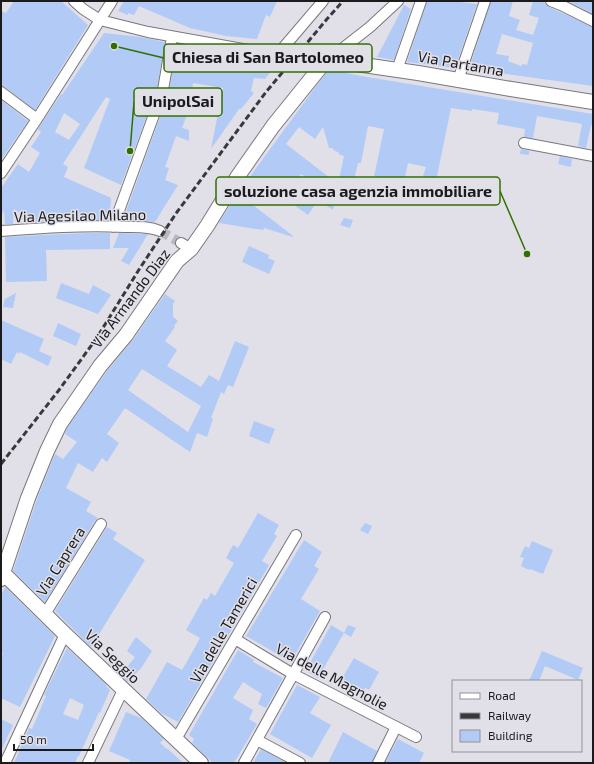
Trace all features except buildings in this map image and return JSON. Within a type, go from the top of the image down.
[{"type":"street","points":[[74,1],[100,20],[148,32],[277,55],[323,1]]},
{"type":"street","points":[[1,173],[112,1]]},
{"type":"street","points":[[323,64],[348,46],[398,1]]},
{"type":"street","points":[[397,70],[421,1]]},
{"type":"street","points":[[458,80],[485,1]]},
{"type":"street","points":[[552,1],[593,21]]},
{"type":"street","points":[[114,226],[163,90],[172,36]]},
{"type":"street","name":"Via Partanna","points":[[323,64],[344,62],[593,102]]},
{"type":"street","name":"Via Armando Diaz","points":[[2,574],[28,498],[47,451],[60,424],[100,366],[126,335],[186,246],[207,226],[238,176],[273,126],[323,64]]},
{"type":"street","points":[[1,92],[37,119]]},
{"type":"street","points":[[524,143],[593,156]]},
{"type":"street","name":"Via Agesilao Milano","points":[[1,231],[52,227],[114,226],[153,228],[160,231]]},
{"type":"street","name":"Via Caprera","points":[[45,614],[101,524]]},
{"type":"street","name":"Via delle Tamerici","points":[[176,739],[296,535]]},
{"type":"street","name":"Via Seggio","points":[[2,574],[201,763]]},
{"type":"street","points":[[244,763],[325,617]]},
{"type":"street","points":[[5,763],[65,634]]},
{"type":"street","name":"Via delle Magnolie","points":[[235,639],[293,674],[416,737]]},
{"type":"street","points":[[88,763],[123,690]]},
{"type":"street","points":[[378,763],[396,727]]},
{"type":"street","points":[[257,740],[300,763]]},
{"type":"tunnel","points":[[277,55],[323,64]]},
{"type":"tunnel","points":[[160,231],[181,243]]},
{"type":"railway","points":[[1,464],[59,390],[96,339],[177,212],[266,92],[343,1]]},
{"type":"place","name":"Chiesa di San Bartolomeo","points":[[114,46]]},
{"type":"place","name":"UnipolSai","points":[[130,151]]},
{"type":"place","name":"soluzione casa agenzia immobiliare","points":[[527,254]]}]
